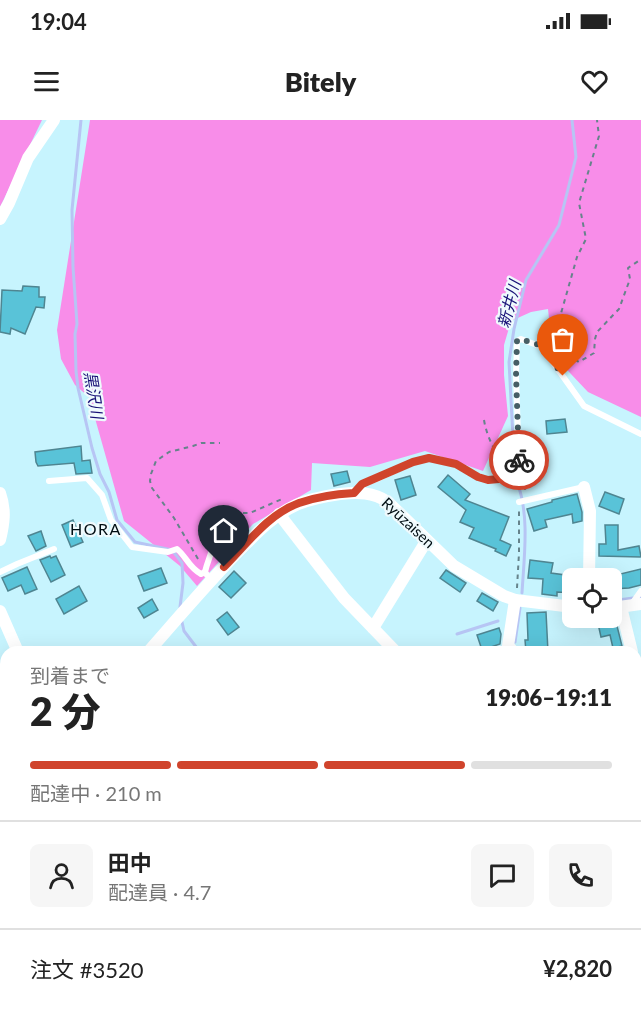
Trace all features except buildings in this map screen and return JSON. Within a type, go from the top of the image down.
[{"type":"street","points":[[0,219],[28,158],[54,120]]},
{"type":"street","points":[[584,487],[590,511],[589,568]]},
{"type":"street","name":"Ryūzaisen","points":[[153,646],[208,577],[279,514],[294,506],[331,496],[354,493],[366,492],[388,502],[454,566],[504,596],[515,600],[562,606]]},
{"type":"street","points":[[0,493],[4,506],[0,540]]},
{"type":"street","points":[[279,514],[344,598],[390,646]]},
{"type":"street","points":[[373,628],[427,540]]},
{"type":"street","points":[[508,646],[515,600]]},
{"type":"street","points":[[631,601],[632,646]]},
{"type":"street","points":[[0,611],[15,646]]},
{"type":"lane","points":[[354,493],[362,484],[413,462],[429,458],[456,464],[488,480],[510,478],[519,469],[516,375],[517,341],[521,339],[542,346],[584,406],[641,434]]},
{"type":"lane","points":[[49,481],[87,478],[102,495],[111,520],[132,547],[168,552],[180,550],[196,571],[208,577],[214,538],[212,529]]},
{"type":"lane","points":[[523,501],[584,487]]},
{"type":"lane","points":[[0,572],[54,549]]},
{"type":"path","points":[[552,345],[577,257],[586,238],[579,203],[599,136],[597,120]]},
{"type":"path","points":[[542,346],[552,345],[579,362],[594,353],[597,332],[619,309],[630,279],[628,268],[641,261]]},
{"type":"path","points":[[484,420],[497,456],[513,475]]},
{"type":"path","points":[[208,577],[174,518],[152,488],[150,481],[156,461],[169,452],[201,443],[220,443]]},
{"type":"path","points":[[515,600],[523,501],[519,469]]},
{"type":"path","points":[[243,513],[250,513],[279,500],[287,499],[294,506]]},
{"type":"shaded area","points":[[0,120],[42,120],[0,207]]},
{"type":"shaded area","points":[[90,120],[641,120],[641,417],[588,392],[553,355],[548,309],[531,312],[511,321],[504,345],[508,416],[483,471],[425,451],[370,467],[312,463],[311,490],[253,524],[197,586],[180,566],[124,521],[89,397],[75,385],[61,359],[57,330]]},
{"type":"waterway","name":"黒沢川","points":[[81,120],[72,210],[78,388],[92,448],[117,520],[135,542],[172,550],[182,563],[183,583],[180,607]]},
{"type":"waterway","name":"新井川","points":[[513,469],[509,362],[514,329],[526,280],[559,225],[576,157],[572,120]]},
{"type":"waterway","name":"新井川","points":[[517,482],[525,522],[522,593]]},
{"type":"waterway","points":[[622,599],[641,597]]},
{"type":"waterway","name":"新井川","points":[[515,642],[520,608]]},
{"type":"waterway","points":[[457,634],[498,621]]},
{"type":"waterway","name":"黒沢川","points":[[182,622],[184,631],[195,646]]},
{"type":"way so far","points":[[519,460],[517,341],[521,339],[542,346],[563,376]]},
{"type":"district","name":"HORA","points":[[96,529]]},
{"type":"route","points":[[224,567],[266,524],[279,514],[298,504],[354,493],[362,484],[413,462],[429,458],[456,464],[488,480],[510,478],[519,469],[519,460]]}]
